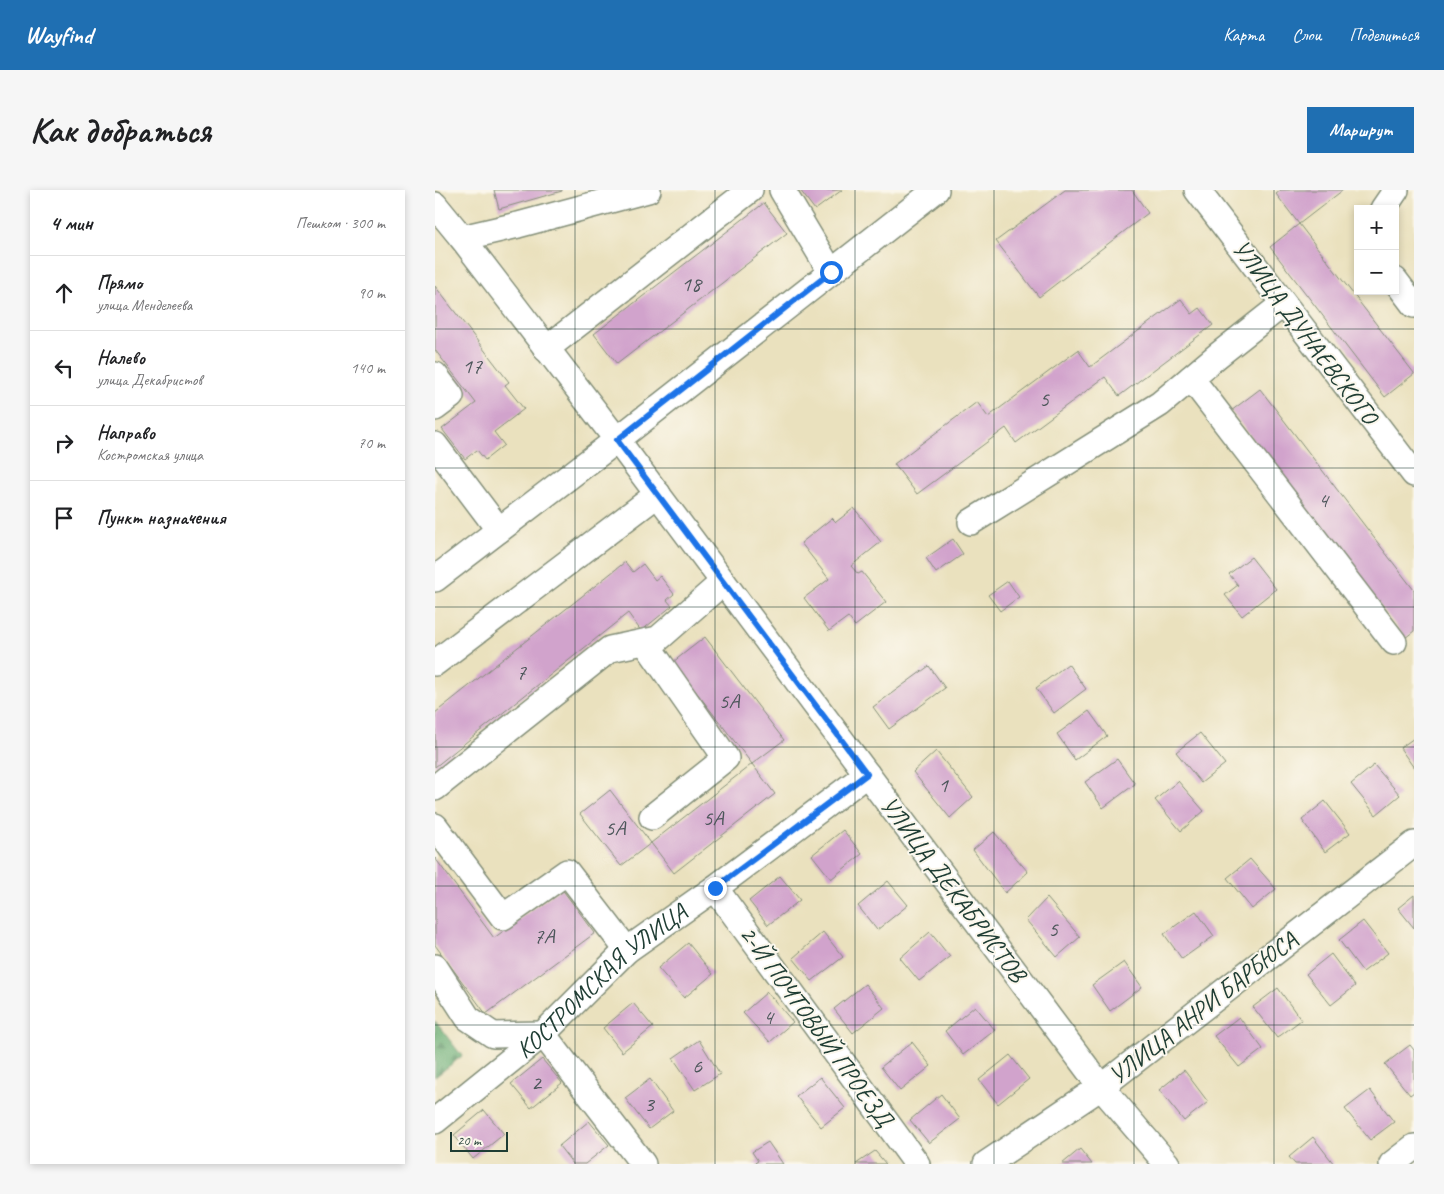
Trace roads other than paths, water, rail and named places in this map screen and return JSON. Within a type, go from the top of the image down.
[{"type":"street","points":[[461,238],[518,225],[648,190]]},
{"type":"street","points":[[546,349],[750,190]]},
{"type":"street","points":[[782,190],[831,272]]},
{"type":"street","points":[[435,579],[617,440],[936,190]]},
{"type":"street","name":"УЛИЦА ДУНАЕВСКОГО","points":[[1197,190],[1414,474]]},
{"type":"street","points":[[1386,205],[1396,190]]},
{"type":"street","name":"УЛИЦА ДЕКАБРИСТОВ","points":[[435,205],[617,440],[1101,1087],[1167,1164]]},
{"type":"street","points":[[1399,285],[1414,306]]},
{"type":"street","points":[[971,522],[1160,404],[1283,304]]},
{"type":"street","points":[[435,374],[451,396],[435,408]]},
{"type":"street","points":[[1191,378],[1393,642]]},
{"type":"street","points":[[435,444],[499,530]]},
{"type":"street","points":[[435,663],[657,494]]},
{"type":"street","points":[[435,788],[610,649],[658,639],[723,582]]},
{"type":"street","points":[[645,642],[726,758],[652,817]]},
{"type":"street","name":"КОСТРОМСКАЯ УЛИЦА","points":[[435,1121],[543,1034],[627,950],[715,888],[867,774]]},
{"type":"street","points":[[435,826],[503,917],[567,872],[627,950]]},
{"type":"street","name":"УЛИЦА АНРИ БАРБЮСА","points":[[986,1164],[1101,1087],[1414,844]]},
{"type":"street","name":"2-Й ПОЧТОВЫЙ ПРОЕЗД","points":[[715,888],[917,1164]]},
{"type":"street","points":[[435,967],[468,1018],[493,1035],[543,1034],[643,1164]]},
{"type":"street","points":[[1392,1164],[1414,1147]]}]
